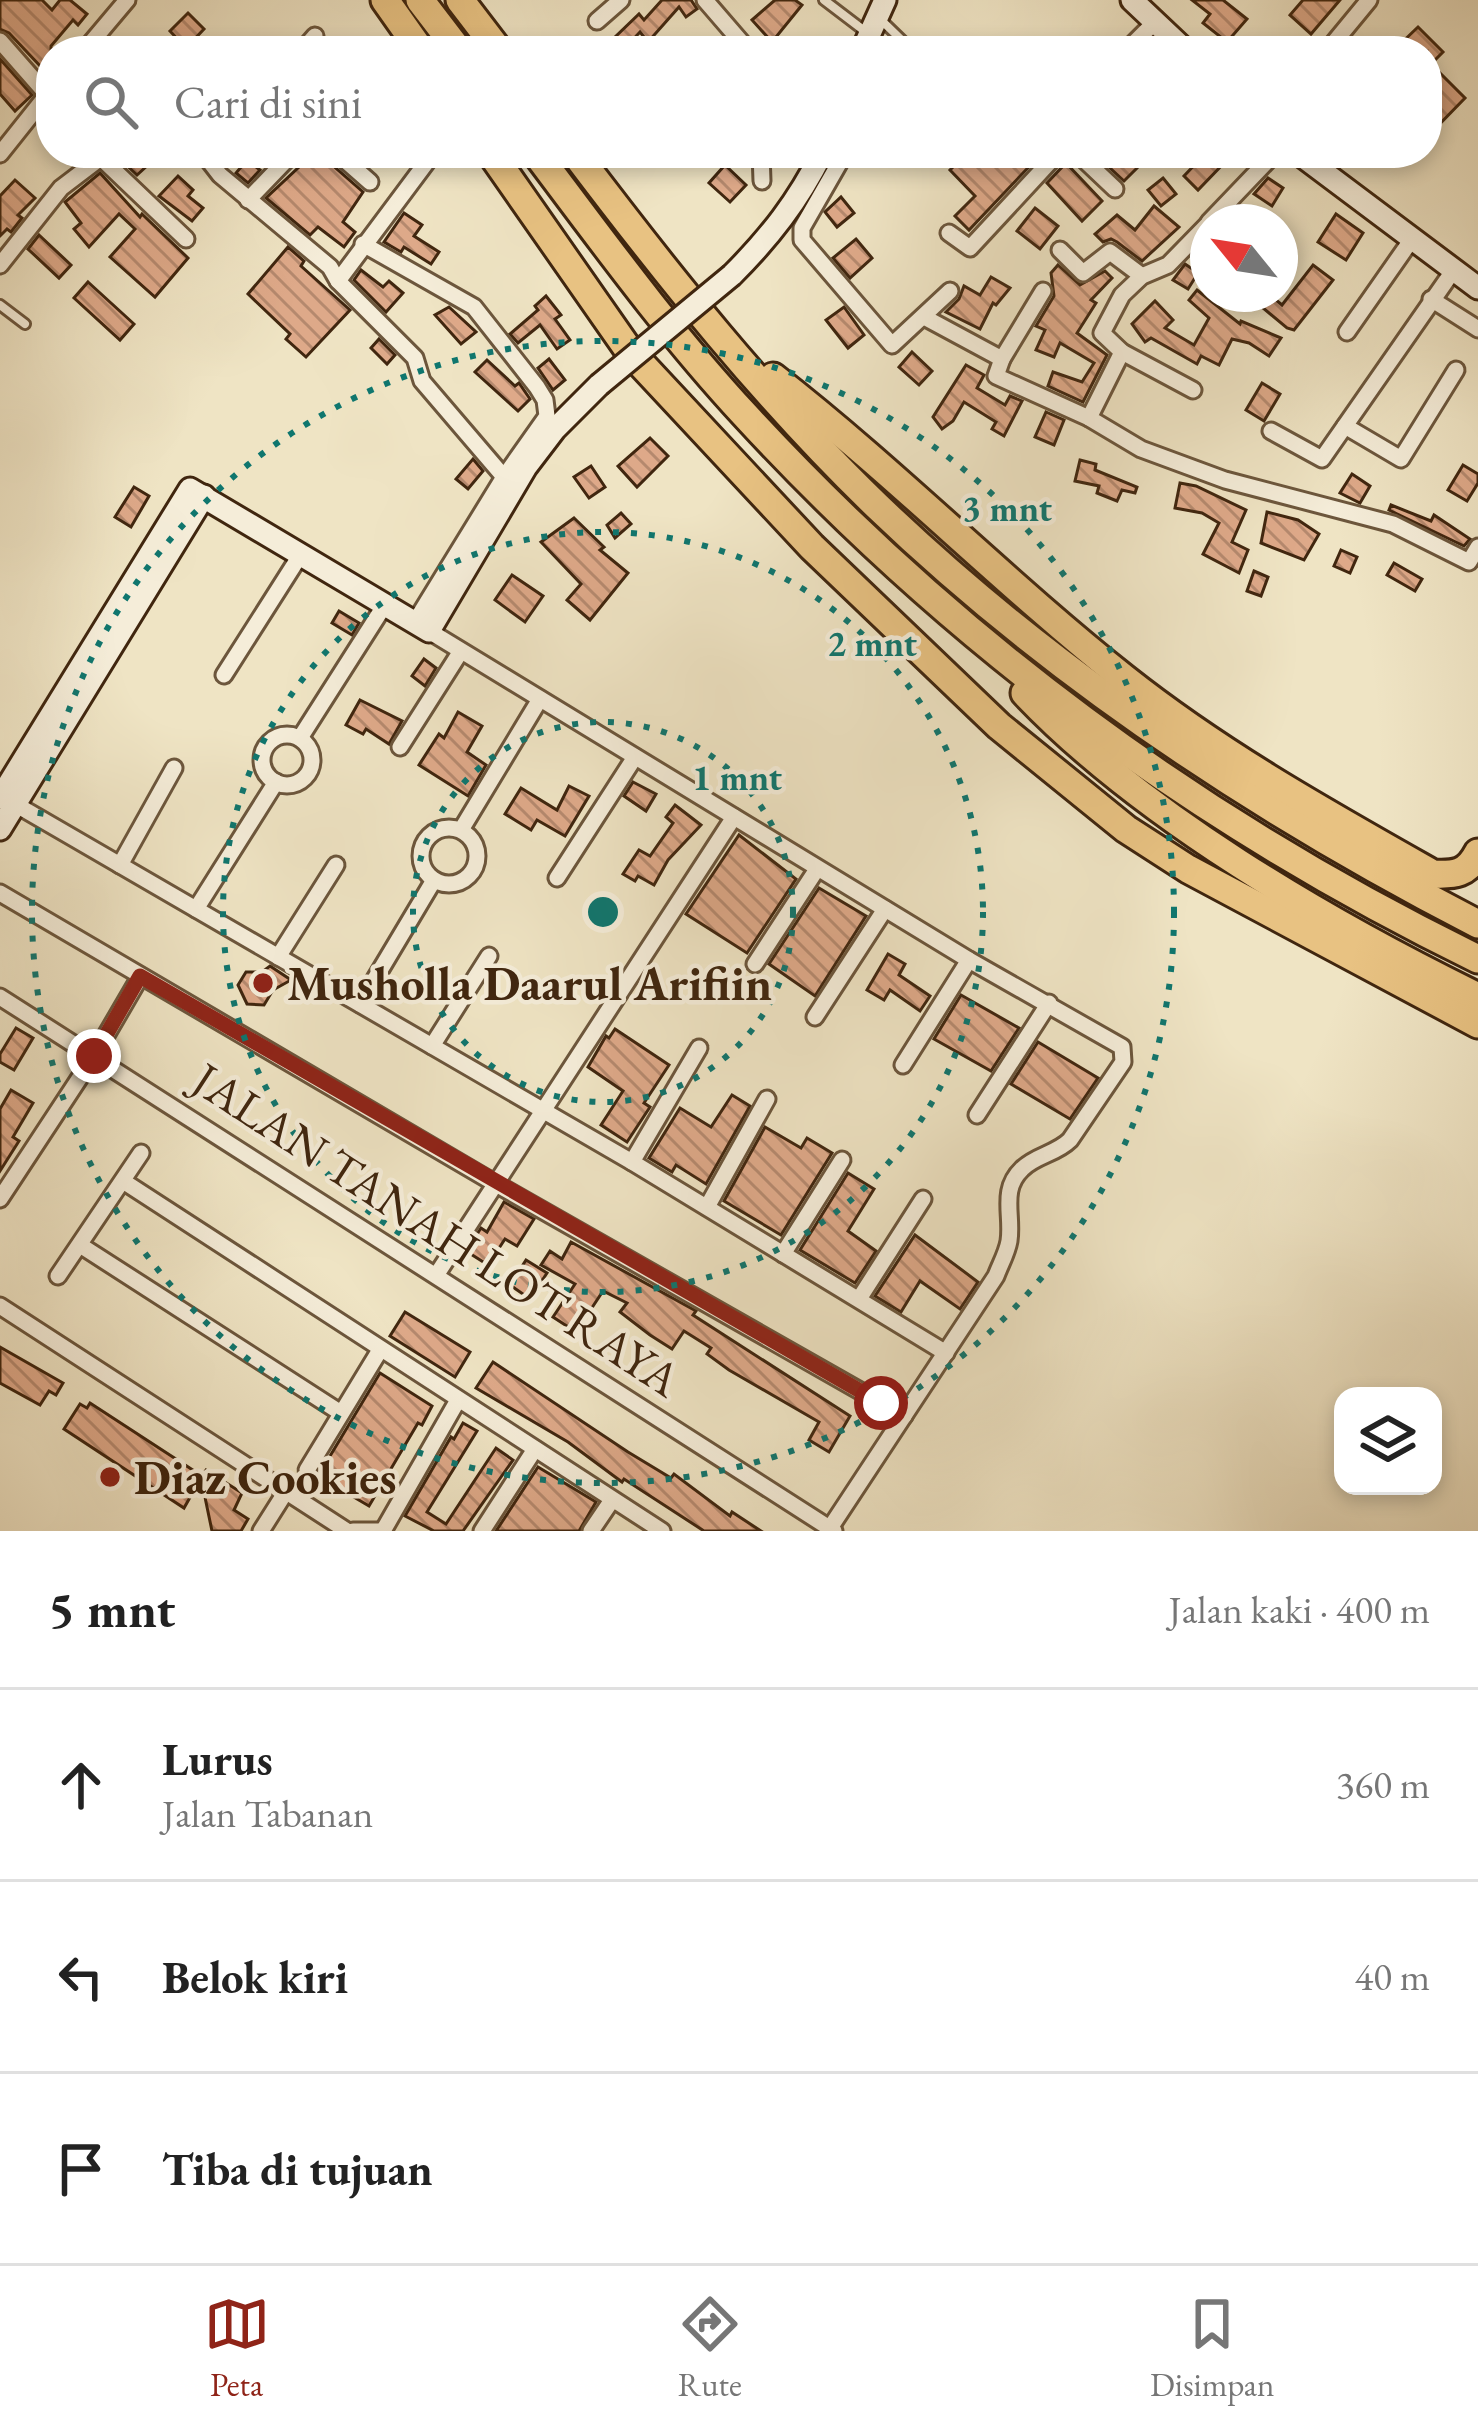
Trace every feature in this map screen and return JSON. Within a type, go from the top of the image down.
[{"type":"highway","points":[[385,0],[410,36]]},
{"type":"highway","points":[[420,0],[448,36]]},
{"type":"highway","points":[[460,0],[488,36]]},
{"type":"highway","points":[[501,168],[630,352],[812,547],[1013,739],[1126,829],[1188,869],[1478,1024]]},
{"type":"highway","points":[[547,168],[643,295],[743,413],[849,524],[961,624],[1087,724],[1205,807],[1336,887],[1478,959]]},
{"type":"highway","points":[[587,168],[713,330],[876,505],[1017,629],[1218,776],[1354,859],[1478,924]]},
{"type":"highway","points":[[713,330],[808,404],[1060,626],[1200,734],[1286,790],[1433,874],[1456,875],[1472,865],[1478,853]]},
{"type":"highway","points":[[961,624],[1052,720],[1142,793],[1246,868],[1478,997]]},
{"type":"street","points":[[102,36],[127,0]]},
{"type":"street","points":[[596,21],[622,0]]},
{"type":"street","points":[[705,0],[736,36]]},
{"type":"street","points":[[1340,36],[1370,0]]},
{"type":"street","points":[[1137,1],[1170,36]]},
{"type":"street","points":[[1141,36],[1155,22]]},
{"type":"street","points":[[0,41],[36,79]]},
{"type":"street","points":[[1,150],[36,110]]},
{"type":"street","points":[[0,265],[61,188],[85,168]]},
{"type":"street","points":[[114,168],[186,239]]},
{"type":"street","points":[[215,168],[330,267],[338,281],[415,358],[422,381],[503,477]]},
{"type":"street","points":[[248,200],[279,168]]},
{"type":"street","points":[[354,168],[370,182]]},
{"type":"street","points":[[338,281],[422,168]]},
{"type":"street","points":[[762,168],[762,182]]},
{"type":"street","points":[[422,626],[555,429],[732,275],[773,233],[801,196],[815,168]]},
{"type":"street","points":[[836,168],[802,228],[802,240],[892,345],[950,292]]},
{"type":"street","points":[[949,233],[970,248],[1044,168]]},
{"type":"street","points":[[1093,168],[1115,189]]},
{"type":"street","points":[[1227,204],[1261,168]]},
{"type":"street","points":[[1318,168],[1478,288]]},
{"type":"street","points":[[1347,332],[1412,239]]},
{"type":"street","points":[[1190,242],[1168,265],[1142,275],[1123,296],[1102,333],[1122,352],[1193,389]]},
{"type":"street","points":[[363,244],[474,308],[545,400],[547,416],[503,477],[422,626]]},
{"type":"street","points":[[1060,250],[1083,273],[1110,252],[1142,275]]},
{"type":"street","points":[[1271,430],[1322,459],[1453,271]]},
{"type":"street","points":[[1043,291],[996,376],[1089,418],[1141,449],[1225,480],[1393,524],[1475,559]]},
{"type":"street","points":[[1431,299],[1478,329]]},
{"type":"street","points":[[924,317],[1002,359]]},
{"type":"street","points":[[1089,418],[1122,352]]},
{"type":"street","points":[[1346,426],[1400,460],[1456,370]]},
{"type":"street","points":[[0,829],[4,798],[197,492],[969,960],[1122,1047],[1123,1062],[1070,1140],[1060,1150],[1024,1166],[1015,1177],[1007,1203],[1010,1239],[996,1276],[832,1530]]},
{"type":"street","points":[[224,675],[302,554]]},
{"type":"street","points":[[300,738],[386,603]]},
{"type":"street","points":[[400,747],[461,651]]},
{"type":"street","points":[[461,830],[540,699]]},
{"type":"street","points":[[283,735],[300,738],[310,749],[309,772],[291,784],[276,782],[264,770],[263,752],[283,735]]},
{"type":"street","points":[[557,878],[635,757]]},
{"type":"street","points":[[120,865],[174,768]]},
{"type":"street","points":[[196,909],[276,782]]},
{"type":"street","points":[[4,798],[632,1162],[946,1353]]},
{"type":"street","points":[[437,1274],[734,818]]},
{"type":"street","points":[[461,830],[475,844],[476,864],[454,884],[434,880],[421,859],[424,843],[436,831],[461,830]]},
{"type":"street","points":[[278,957],[337,865]]},
{"type":"street","points":[[755,964],[818,868]]},
{"type":"street","points":[[360,1004],[434,880]]},
{"type":"street","points":[[0,893],[904,1416]]},
{"type":"street","points":[[815,1017],[885,909]]},
{"type":"street","points":[[432,1046],[489,956]]},
{"type":"street","points":[[903,1065],[969,960]]},
{"type":"street","points":[[0,1199],[140,976]]},
{"type":"street","name":"JALAN TANAH LOT RAYA","points":[[0,997],[832,1530]]},
{"type":"street","points":[[977,1114],[1049,1004]]},
{"type":"street","points":[[632,1162],[699,1048]]},
{"type":"street","points":[[707,1207],[767,1099]]},
{"type":"street","points":[[58,1276],[141,1153]]},
{"type":"street","points":[[783,1254],[842,1160]]},
{"type":"street","points":[[123,1181],[662,1531]]},
{"type":"street","points":[[860,1299],[922,1199]]},
{"type":"street","points":[[80,1244],[341,1413]]},
{"type":"street","points":[[0,1306],[350,1531],[382,1531],[458,1400]]},
{"type":"street","points":[[307,1470],[380,1350]]},
{"type":"street","points":[[482,1531],[536,1449]]},
{"type":"street","points":[[261,1531],[286,1493]]},
{"type":"street","points":[[591,1531],[612,1500]]},
{"type":"lane","points":[[824,0],[873,25]]},
{"type":"lane","points":[[0,305],[26,324]]},
{"type":"building","points":[[0,0],[42,0],[52,10],[60,0],[70,0],[87,14],[78,25],[73,20],[59,36],[36,36],[36,62],[0,29]]},
{"type":"building","points":[[662,0],[691,0],[697,9],[686,17],[679,7],[653,36],[640,32],[616,36],[639,14],[644,20]]},
{"type":"building","points":[[775,0],[795,0],[802,5],[777,36],[767,36],[752,20]]},
{"type":"building","points":[[1192,0],[1223,0],[1247,19],[1232,36],[1219,36],[1203,23],[1210,14]]},
{"type":"building","points":[[1303,0],[1340,0],[1311,34],[1290,15]]},
{"type":"building","points":[[188,13],[204,29],[197,36],[175,36],[170,31]]},
{"type":"building","points":[[0,59],[32,95],[15,111],[0,94]]},
{"type":"building","points":[[1442,75],[1465,98],[1442,122]]},
{"type":"building","points":[[240,168],[260,170],[248,183],[236,173]]},
{"type":"building","points":[[298,168],[336,168],[363,192],[343,222],[355,232],[344,247],[318,227],[310,235],[266,198]]},
{"type":"building","points":[[728,168],[746,185],[730,202],[709,183]]},
{"type":"building","points":[[1028,168],[969,230],[955,216],[975,196],[950,170]]},
{"type":"building","points":[[1061,168],[1071,168],[1102,201],[1082,221],[1047,183]]},
{"type":"building","points":[[1110,168],[1137,168],[1124,181]]},
{"type":"building","points":[[1192,168],[1219,168],[1198,190],[1184,176]]},
{"type":"building","points":[[100,173],[140,217],[142,214],[188,258],[155,297],[110,257],[135,229],[119,214],[89,247],[74,229],[81,223],[65,202]]},
{"type":"building","points":[[178,176],[193,190],[188,196],[203,208],[192,221],[159,196]]},
{"type":"building","points":[[1163,178],[1176,194],[1161,206],[1148,190]]},
{"type":"building","points":[[1268,178],[1283,188],[1273,204],[1254,194]]},
{"type":"building","points":[[15,180],[35,198],[18,215],[22,218],[11,232],[7,229],[0,236],[0,196]]},
{"type":"building","points":[[841,197],[854,213],[837,227],[825,212]]},
{"type":"building","points":[[1154,206],[1179,227],[1142,261],[1117,242],[1103,242],[1095,234],[1117,215],[1135,230]]},
{"type":"building","points":[[1035,208],[1058,226],[1040,249],[1017,231]]},
{"type":"building","points":[[404,213],[422,225],[414,236],[439,252],[431,264],[404,247],[401,252],[384,242]]},
{"type":"building","points":[[1336,214],[1363,233],[1346,260],[1318,242]]},
{"type":"building","points":[[39,235],[71,265],[59,278],[28,249]]},
{"type":"building","points":[[856,239],[872,258],[850,278],[833,258]]},
{"type":"building","points":[[288,247],[304,261],[301,266],[350,310],[306,357],[286,339],[290,334],[248,294]]},
{"type":"building","points":[[1185,264],[1190,267],[1188,289],[1173,280]]},
{"type":"building","points":[[1058,265],[1080,285],[1105,271],[1112,278],[1091,300],[1096,303],[1077,333],[1107,355],[1083,402],[1048,386],[1053,372],[1082,382],[1094,363],[1060,343],[1054,357],[1036,350],[1045,330],[1036,326],[1054,296],[1051,273]]},
{"type":"building","points":[[1313,265],[1333,280],[1294,330],[1268,312],[1298,312],[1298,284]]},
{"type":"building","points":[[361,270],[383,287],[389,281],[403,293],[386,312],[354,280]]},
{"type":"building","points":[[991,277],[1010,288],[993,303],[980,329],[946,312],[964,286],[980,295]]},
{"type":"building","points":[[88,282],[134,324],[120,340],[74,298]]},
{"type":"building","points":[[546,296],[561,315],[555,319],[570,340],[557,349],[540,325],[518,343],[510,334],[538,310],[535,306]]},
{"type":"building","points":[[1155,301],[1173,320],[1165,328],[1194,345],[1209,318],[1202,312],[1225,312],[1240,324],[1281,338],[1269,356],[1232,339],[1219,365],[1201,356],[1197,364],[1151,338],[1145,342],[1132,324]]},
{"type":"building","points":[[449,307],[476,332],[461,344],[435,315]]},
{"type":"building","points":[[844,307],[864,335],[848,348],[826,320]]},
{"type":"building","points":[[379,339],[395,355],[387,364],[371,348]]},
{"type":"building","points":[[912,352],[932,371],[919,385],[899,367]]},
{"type":"building","points":[[549,359],[565,380],[553,390],[538,368]]},
{"type":"building","points":[[487,360],[515,386],[519,383],[530,399],[518,411],[475,372]]},
{"type":"building","points":[[966,365],[984,375],[977,388],[1005,405],[1010,396],[1022,401],[1004,436],[992,429],[996,422],[964,402],[942,429],[933,417]]},
{"type":"building","points":[[1262,383],[1280,394],[1264,421],[1246,410]]},
{"type":"building","points":[[1046,412],[1064,420],[1054,445],[1035,437]]},
{"type":"building","points":[[650,438],[668,456],[637,487],[618,466]]},
{"type":"building","points":[[473,459],[483,471],[468,489],[456,479]]},
{"type":"building","points":[[1080,460],[1137,487],[1135,493],[1122,490],[1117,501],[1097,493],[1099,486],[1075,481]]},
{"type":"building","points":[[1463,465],[1478,474],[1467,501],[1448,490]]},
{"type":"building","points":[[591,466],[605,487],[589,498],[574,477]]},
{"type":"building","points":[[1352,474],[1370,486],[1360,503],[1340,493]]},
{"type":"building","points":[[1180,483],[1246,510],[1232,542],[1248,550],[1239,573],[1203,554],[1219,523],[1202,513],[1175,508]]},
{"type":"building","points":[[134,487],[149,496],[131,527],[115,517]]},
{"type":"building","points":[[1391,505],[1431,521],[1434,515],[1470,539],[1464,546],[1389,510]]},
{"type":"building","points":[[1267,512],[1298,520],[1319,534],[1304,560],[1261,543]]},
{"type":"building","points":[[621,513],[631,524],[615,538],[607,525]]},
{"type":"building","points":[[574,518],[604,547],[600,550],[628,573],[590,620],[567,600],[581,584],[541,542]]},
{"type":"building","points":[[1341,550],[1357,557],[1350,573],[1334,566]]},
{"type":"building","points":[[1394,563],[1422,579],[1415,591],[1387,575]]},
{"type":"building","points":[[1254,571],[1268,577],[1261,596],[1247,591]]},
{"type":"building","points":[[512,575],[543,596],[525,622],[495,600]]},
{"type":"building","points":[[339,611],[359,623],[352,635],[332,623]]},
{"type":"building","points":[[424,659],[436,668],[425,686],[412,676]]},
{"type":"building","points":[[360,700],[402,721],[389,744],[366,729],[363,734],[346,725]]},
{"type":"building","points":[[458,712],[482,726],[467,752],[486,765],[468,796],[419,765],[439,734],[444,738]]},
{"type":"building","points":[[633,782],[656,794],[646,811],[624,796]]},
{"type":"building","points":[[569,786],[589,796],[565,836],[537,820],[531,830],[505,814],[521,788],[557,810]]},
{"type":"building","points":[[675,805],[701,825],[668,860],[654,885],[623,874],[639,850],[650,856],[673,823],[666,817]]},
{"type":"building","points":[[739,835],[796,879],[747,953],[686,914]]},
{"type":"building","points":[[819,888],[866,916],[815,996],[769,964]]},
{"type":"building","points":[[888,954],[905,964],[899,975],[930,996],[920,1011],[890,990],[884,1000],[867,990]]},
{"type":"building","name":"Musholla Daarul Arifiin","points":[[270,966],[291,980],[273,990],[264,1005],[247,1004],[238,985],[246,972],[262,972]]},
{"type":"building","points":[[961,995],[1019,1028],[991,1071],[934,1039]]},
{"type":"building","points":[[16,1028],[33,1038],[14,1070],[0,1062],[0,1054]]},
{"type":"building","points":[[615,1029],[669,1065],[644,1103],[650,1107],[627,1142],[601,1125],[623,1091],[588,1067]]},
{"type":"building","points":[[1038,1042],[1098,1078],[1070,1119],[1011,1084]]},
{"type":"building","points":[[11,1090],[33,1103],[13,1137],[19,1141],[0,1171],[0,1109]]},
{"type":"building","points":[[732,1095],[750,1106],[706,1184],[676,1165],[672,1172],[649,1158],[680,1108],[711,1127]]},
{"type":"building","points":[[765,1127],[801,1148],[807,1138],[832,1153],[781,1235],[724,1201]]},
{"type":"building","points":[[848,1173],[874,1189],[848,1231],[876,1251],[855,1283],[800,1250]]},
{"type":"building","points":[[504,1202],[534,1219],[517,1246],[505,1239],[488,1265],[466,1251],[481,1228],[487,1232]]},
{"type":"building","points":[[915,1235],[978,1282],[960,1309],[920,1281],[901,1312],[875,1296]]},
{"type":"building","points":[[571,1242],[696,1311],[693,1315],[850,1416],[829,1452],[809,1440],[819,1422],[729,1370],[707,1354],[711,1348],[684,1331],[672,1349],[620,1312],[627,1303],[603,1291],[576,1332],[553,1317],[575,1284],[541,1265],[550,1251],[562,1259]]},
{"type":"building","points":[[526,1260],[547,1273],[530,1299],[510,1285]]},
{"type":"building","points":[[405,1312],[470,1352],[455,1377],[390,1336]]},
{"type":"building","points":[[0,1347],[63,1383],[56,1395],[49,1391],[40,1405],[0,1383]]},
{"type":"building","points":[[493,1362],[628,1452],[671,1478],[674,1474],[730,1516],[732,1512],[761,1531],[704,1531],[624,1479],[622,1482],[568,1442],[476,1388]]},
{"type":"building","points":[[380,1373],[432,1406],[369,1506],[318,1476]]},
{"type":"building","points":[[90,1403],[202,1476],[184,1508],[64,1429],[80,1404],[87,1408]]},
{"type":"building","points":[[463,1423],[477,1431],[427,1512],[446,1524],[496,1448],[513,1460],[463,1531],[434,1531],[405,1516]]},
{"type":"building","points":[[538,1467],[596,1502],[579,1531],[496,1531]]},
{"type":"building","points":[[206,1470],[242,1493],[234,1510],[248,1519],[241,1531],[212,1531],[201,1478]]},
{"type":"place","name":"Musholla Daarul Arifiin","points":[[263,983]]},
{"type":"place","name":"Diaz Cookies","points":[[110,1477]]},
{"type":"route","points":[[94,1056],[140,976],[881,1403]]}]
